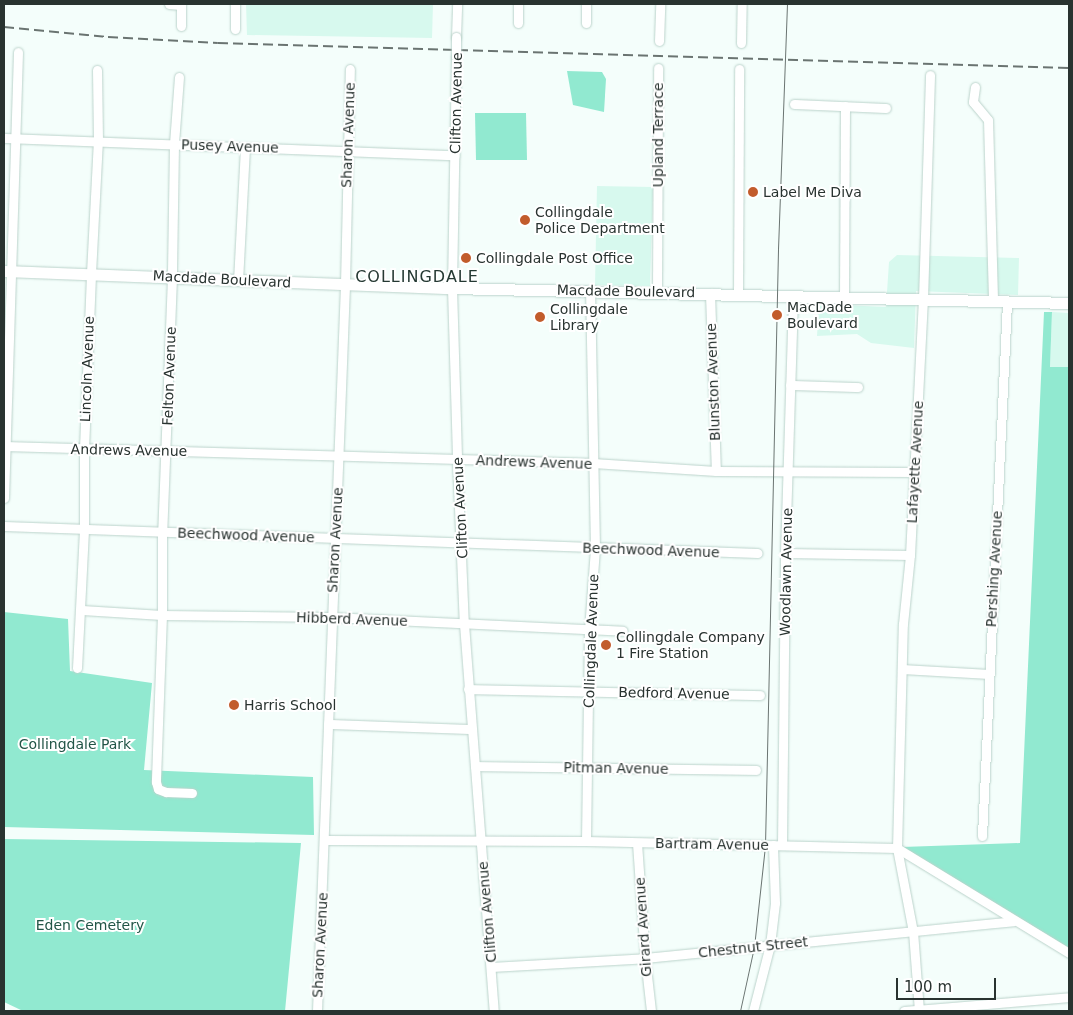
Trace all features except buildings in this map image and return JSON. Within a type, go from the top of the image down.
[{"type":"main road","name":"Macdade Boulevard","points":[[8,271],[452,288],[710,293],[793,298],[1069,303]]},
{"type":"street","points":[[168,4],[181,4],[181,26]]},
{"type":"street","points":[[235,4],[235,29]]},
{"type":"street","name":"Clifton Avenue","points":[[457,4],[452,288],[457,460],[468,689],[494,1011]]},
{"type":"street","points":[[518,4],[518,23]]},
{"type":"street","points":[[586,4],[586,23]]},
{"type":"street","points":[[659,41],[660,4]]},
{"type":"street","points":[[741,42],[742,4]]},
{"type":"street","points":[[4,498],[8,271],[16,138],[18,52]]},
{"type":"street","name":"Upland Terrace","points":[[657,292],[658,68]]},
{"type":"street","name":"Sharon Avenue","points":[[318,1011],[331,617],[345,284],[350,69]]},
{"type":"street","points":[[738,294],[739,69]]},
{"type":"street","name":"Lincoln Avenue","points":[[77,668],[82,610],[84,449],[90,273],[98,141],[97,70]]},
{"type":"street","name":"Lafayette Avenue","points":[[919,1011],[913,932],[897,848],[903,624],[910,555],[923,300],[930,75]]},
{"type":"street","name":"Felton Avenue","points":[[179,77],[174,144],[172,277],[162,532],[162,615],[156,782],[158,789],[166,792],[192,793]]},
{"type":"street","points":[[975,87],[974,102],[988,120],[993,301]]},
{"type":"street","points":[[794,104],[886,108]]},
{"type":"street","points":[[844,298],[845,106]]},
{"type":"street","name":"Pusey Avenue","points":[[4,138],[455,155]]},
{"type":"street","points":[[238,281],[245,147]]},
{"type":"street","name":"Collingdale Avenue","points":[[586,841],[589,630],[595,548],[590,291]]},
{"type":"street","name":"Blunston Avenue","points":[[710,293],[716,471]]},
{"type":"street","name":"Woodlawn Avenue","points":[[753,1011],[770,945],[775,903],[793,298]]},
{"type":"street","name":"Pershing Avenue","points":[[982,836],[1007,301]]},
{"type":"street","points":[[790,385],[858,387]]},
{"type":"street","name":"Andrews Avenue","points":[[5,446],[593,463],[716,471],[914,472]]},
{"type":"street","name":"Beechwood Avenue","points":[[4,526],[758,553]]},
{"type":"street","points":[[785,553],[910,555]]},
{"type":"street","name":"Hibberd Avenue","points":[[82,610],[162,615],[331,617],[623,631]]},
{"type":"street","points":[[902,669],[989,674]]},
{"type":"street","name":"Bedford Avenue","points":[[468,689],[760,695]]},
{"type":"street","points":[[328,724],[471,730]]},
{"type":"street","name":"Pitman Avenue","points":[[475,766],[756,770]]},
{"type":"street","name":"Bartram Avenue","points":[[325,840],[586,841],[897,848]]},
{"type":"street","name":"Girard Avenue","points":[[637,843],[645,958],[651,1011]]},
{"type":"street","points":[[897,848],[1013,921],[1069,953]]},
{"type":"street","name":"Chestnut Street","points":[[491,968],[645,958],[1013,921]]},
{"type":"street","points":[[904,1011],[1069,997]]},
{"type":"shaded area","points":[[246,4],[433,4],[432,38],[247,35]]},
{"type":"shaded area","points":[[597,186],[653,187],[650,286],[595,285]]},
{"type":"shaded area","points":[[897,255],[1019,258],[1018,295],[916,291],[914,348],[871,343],[857,334],[817,336],[819,304],[886,307],[889,262]]},
{"type":"shaded area","points":[[1052,312],[1069,313],[1069,367],[1050,367]]},
{"type":"green space","points":[[567,71],[602,72],[606,79],[604,112],[573,105]]},
{"type":"green space","points":[[475,113],[526,113],[527,160],[476,160]]},
{"type":"green space","points":[[1044,312],[1052,312],[1050,367],[1069,367],[1069,948],[902,847],[1020,843]]},
{"type":"green space","name":"Collingdale Park","points":[[4,612],[68,619],[70,671],[152,683],[144,770],[313,777],[314,835],[4,827]]},
{"type":"green space","name":"Eden Cemetery","points":[[4,839],[301,843],[285,1011],[23,1011],[4,1002]]},
{"type":"tram line","points":[[740,1011],[754,947],[765,845],[778,249],[787,4]]},
{"type":"railway","points":[[4,27],[108,37],[218,43],[1069,68]]},
{"type":"place","name":"Label Me Diva","points":[[753,192]]},
{"type":"place","name":"Collingdale Police Department","points":[[525,220]]},
{"type":"place","name":"Collingdale Post Office","points":[[466,258]]},
{"type":"place","name":"MacDade Boulevard","points":[[777,315]]},
{"type":"place","name":"Collingdale Library","points":[[540,317]]},
{"type":"place","name":"Collingdale Company 1 Fire Station","points":[[606,645]]},
{"type":"place","name":"Harris School","points":[[234,705]]},
{"type":"district","name":"COLLINGDALE","points":[[417,277]]}]
